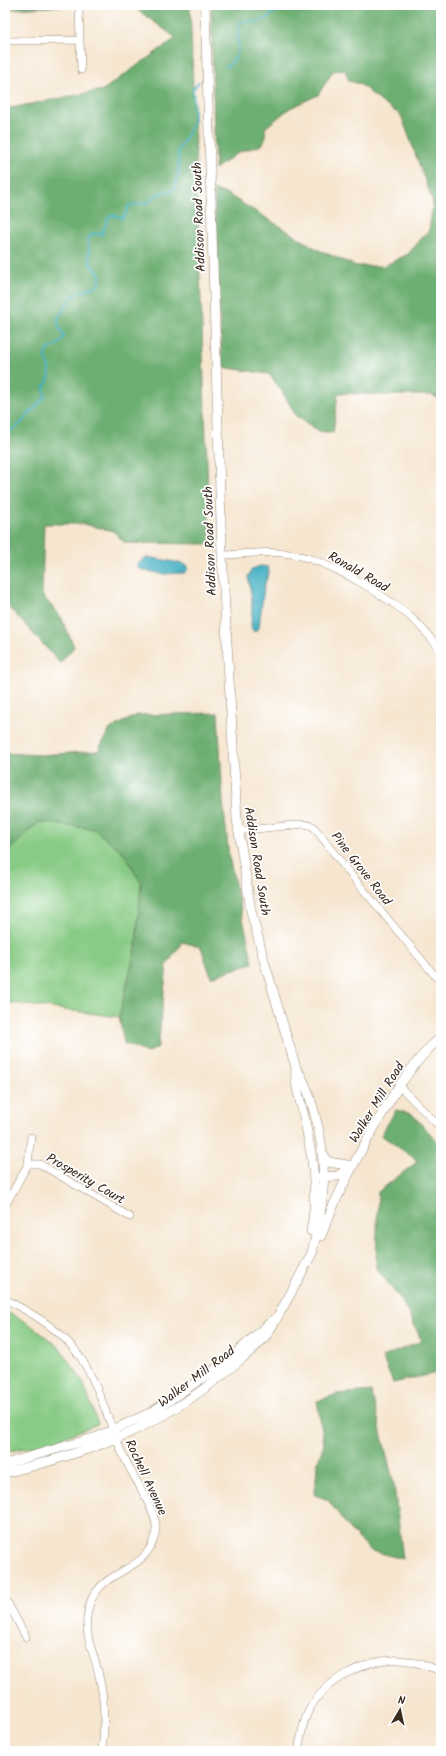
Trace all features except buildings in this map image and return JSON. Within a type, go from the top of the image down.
[{"type":"main road","name":"Addison Road South","points":[[205,5],[222,555],[238,831],[251,911],[265,964],[296,1068],[305,1080],[319,1128],[323,1154],[323,1202],[308,1260]]},
{"type":"main road","name":"Walker Mill Road","points":[[5,1473],[40,1465],[157,1420],[212,1384],[246,1356],[267,1334],[308,1260],[352,1166],[399,1086],[420,1058],[441,1037]]},
{"type":"main road","name":"Addison Road South","points":[[296,1068],[295,1075],[315,1177]]},
{"type":"main road","points":[[323,1154],[328,1162],[352,1166]]},
{"type":"main road","name":"Walker Mill Road","points":[[308,1260],[307,1250],[314,1217],[315,1177],[338,1176],[352,1166]]},
{"type":"main road","name":"Walker Mill Road","points":[[5,1464],[115,1435]]},
{"type":"street","points":[[79,11],[81,70]]},
{"type":"street","points":[[5,41],[80,40]]},
{"type":"street","name":"Ronald Road","points":[[222,555],[286,554],[305,557],[325,564],[402,610],[419,625],[441,651]]},
{"type":"street","name":"Pine Grove Road","points":[[238,831],[304,824],[313,826],[347,870],[441,983]]},
{"type":"street","points":[[399,1086],[441,1128]]},
{"type":"street","points":[[5,1206],[28,1164],[30,1137]]},
{"type":"street","name":"Prosperity Court","points":[[28,1164],[40,1164],[130,1217]]},
{"type":"street","name":"Rochell Avenue","points":[[5,1299],[49,1325],[75,1350],[92,1379],[115,1435],[152,1512],[156,1529],[153,1542],[144,1556],[102,1583],[94,1594],[88,1610],[86,1623],[88,1638],[99,1675],[102,1695],[104,1727],[102,1751]]},
{"type":"street","points":[[5,1598],[26,1637]]},
{"type":"street","points":[[298,1751],[303,1726],[308,1712],[329,1686],[345,1675],[368,1665],[391,1660],[413,1662],[441,1671]]},
{"type":"green space","points":[[6,5],[83,5],[11,9]]},
{"type":"green space","points":[[131,5],[190,5],[210,544],[125,543],[113,531],[83,524],[44,524],[42,595],[61,617],[74,647],[60,663],[5,603],[5,109],[103,90],[176,38]]},
{"type":"green space","points":[[211,5],[441,5],[441,399],[431,395],[338,393],[333,433],[319,431],[296,416],[282,391],[269,374],[222,367],[214,190],[227,194],[317,249],[356,266],[384,266],[408,254],[429,230],[433,202],[401,115],[385,105],[360,84],[349,81],[345,70],[333,71],[318,95],[290,108],[265,128],[266,137],[262,145],[239,152],[215,169]]},
{"type":"green space","points":[[218,713],[223,801],[229,857],[253,963],[211,977],[201,947],[182,942],[167,965],[158,1047],[147,1053],[124,1043],[119,1017],[136,947],[141,883],[124,853],[94,829],[39,822],[8,851],[5,866],[5,753],[40,755],[98,751],[110,729],[137,715]]},
{"type":"green space","points":[[39,822],[94,829],[124,853],[141,883],[136,947],[119,1017],[5,1002],[5,866],[8,851]]},
{"type":"green space","points":[[396,1110],[412,1114],[441,1145],[441,1372],[393,1383],[382,1357],[422,1341],[402,1301],[376,1268],[378,1192],[418,1161],[381,1135]]},
{"type":"green space","points":[[5,1311],[28,1323],[60,1348],[83,1382],[98,1424],[46,1444],[5,1452]]},
{"type":"green space","points":[[371,1391],[394,1485],[403,1559],[371,1551],[351,1531],[328,1500],[315,1495],[317,1464],[324,1443],[317,1401],[337,1394]]},
{"type":"water","points":[[147,557],[181,563],[188,566],[188,569],[185,573],[162,574],[139,569],[137,565]]},
{"type":"water","points":[[260,566],[268,567],[269,571],[264,587],[259,628],[254,632],[251,627],[252,600],[248,577],[252,569]]},
{"type":"waterway","points":[[226,67],[237,55],[238,28],[241,22],[261,21],[272,14],[279,5]]},
{"type":"waterway","points":[[5,442],[10,431],[19,425],[45,397],[44,387],[50,375],[45,354],[63,340],[64,336],[58,325],[58,319],[68,301],[72,296],[100,284],[100,274],[90,264],[88,239],[94,233],[101,235],[109,217],[112,215],[122,218],[126,214],[129,205],[148,203],[159,193],[171,191],[176,186],[179,171],[178,151],[192,126],[194,116],[193,89],[199,82]]}]
